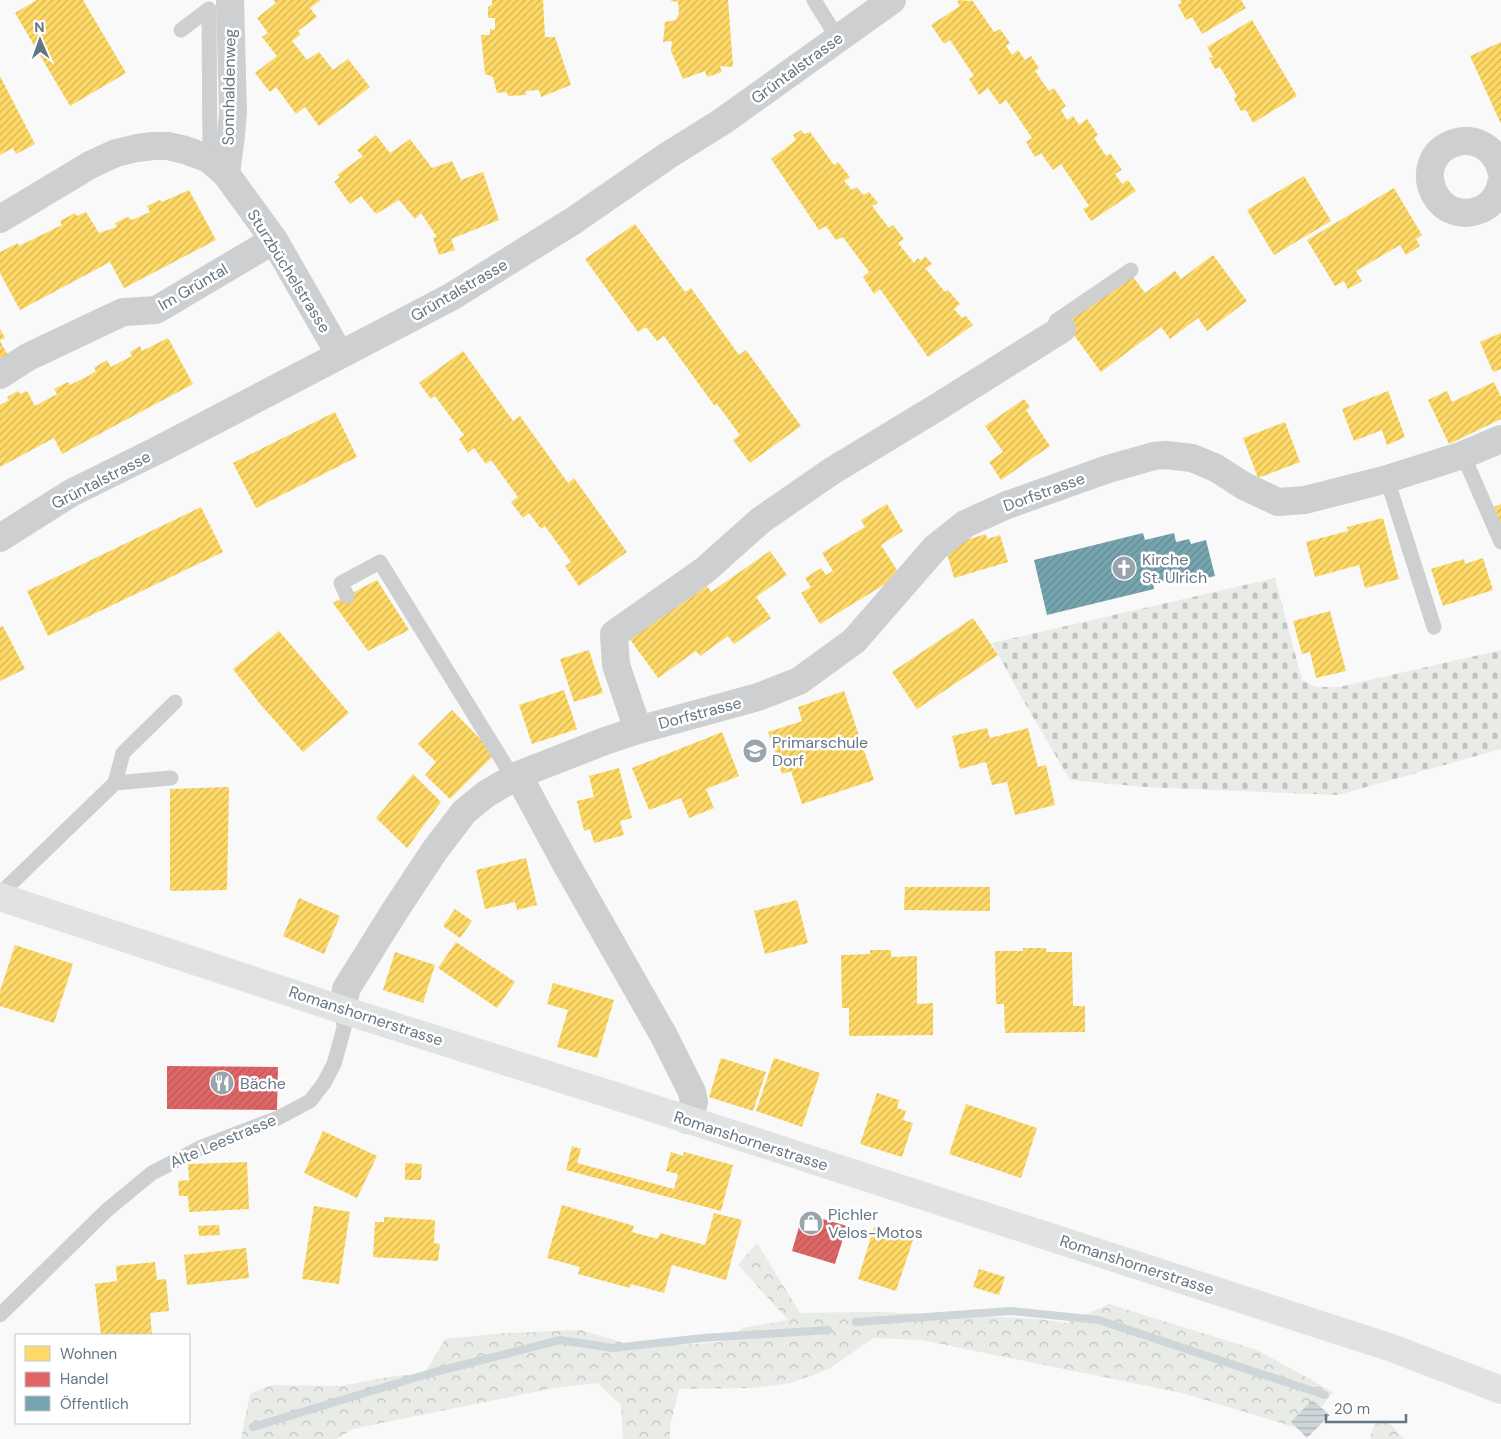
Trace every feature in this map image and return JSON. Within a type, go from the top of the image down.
[{"type":"main road","name":"Romanshornerstrasse","points":[[0,896],[343,1010],[1392,1348],[1501,1390]]},
{"type":"street","name":"Sonnhaldenweg","points":[[218,167],[233,112],[230,0]]},
{"type":"street","name":"Grüntalstrasse","points":[[0,538],[71,493],[160,449],[451,297],[573,221],[723,121],[892,0]]},
{"type":"street","points":[[0,219],[90,164],[116,153],[138,148],[168,146],[185,150],[218,167]]},
{"type":"street","name":"Sturzbüchelstrasse","points":[[218,167],[274,240],[340,355]]},
{"type":"street","name":"Im Grüntal","points":[[0,375],[28,358],[123,312],[156,310],[274,240]]},
{"type":"street","name":"Dorfstrasse","points":[[638,730],[616,664],[614,634],[705,570],[760,520],[832,471],[1062,328]]},
{"type":"street","name":"Dorfstrasse","points":[[343,1010],[346,988],[435,850],[464,812],[486,794],[518,775],[606,741],[638,730],[758,697],[799,681],[854,641],[934,548],[965,524],[1007,505],[1154,456],[1166,455],[1192,458],[1216,468],[1244,486],[1278,502],[1305,500],[1387,479],[1463,455],[1501,439]]},
{"type":"street","points":[[518,775],[664,1036],[692,1092],[694,1102],[687,1120]]},
{"type":"lane","points":[[814,0],[838,39]]},
{"type":"lane","points":[[181,30],[209,9],[218,167]]},
{"type":"lane","points":[[1062,328],[1056,321],[1132,270]]},
{"type":"lane","points":[[1463,455],[1501,542]]},
{"type":"lane","points":[[1387,479],[1434,627]]},
{"type":"lane","points":[[347,596],[341,583],[380,562],[507,768],[518,775]]},
{"type":"lane","points":[[0,896],[114,783],[124,753],[175,702]]},
{"type":"lane","points":[[114,783],[171,778]]},
{"type":"lane","name":"Alte Leestrasse","points":[[0,1315],[107,1210],[152,1173],[202,1147],[278,1118],[310,1101],[324,1083],[334,1064],[344,1028],[343,1010]]},
{"type":"green space","points":[[1275,578],[1302,680],[1316,687],[1339,687],[1501,650],[1501,749],[1338,795],[1144,787],[1070,780],[992,643]]},
{"type":"green space","points":[[757,1243],[800,1313],[878,1312],[1039,1319],[1067,1323],[1109,1304],[1257,1350],[1333,1392],[1304,1430],[1182,1393],[921,1340],[873,1338],[829,1369],[791,1383],[752,1388],[679,1389],[670,1426],[670,1439],[623,1439],[621,1405],[597,1383],[554,1388],[353,1429],[336,1439],[241,1439],[250,1394],[271,1385],[341,1386],[394,1376],[425,1373],[445,1339],[505,1333],[581,1330],[624,1343],[682,1345],[721,1342],[743,1328],[788,1320],[738,1265]]},
{"type":"green space","points":[[1387,1420],[1404,1439],[1370,1439],[1374,1424]]},
{"type":"shaded area","points":[[1312,1400],[1330,1415],[1307,1438],[1291,1422]]},
{"type":"building: Wohnen","points":[[37,0],[83,0],[126,73],[70,106],[15,13]]},
{"type":"building: Wohnen","points":[[273,0],[321,0],[310,8],[317,17],[298,31],[301,34],[292,41],[307,60],[319,52],[333,70],[348,59],[370,87],[319,126],[305,107],[296,114],[276,87],[270,92],[255,73],[277,56],[262,37],[268,33],[257,18],[276,3]]},
{"type":"building: Wohnen","points":[[492,0],[543,0],[545,37],[555,37],[571,85],[541,97],[539,90],[526,91],[526,95],[508,96],[507,92],[497,93],[493,77],[485,74],[481,35],[490,35],[490,29],[495,30],[495,18],[488,18],[488,7],[492,5]]},
{"type":"building: Wohnen","points":[[671,0],[728,0],[733,67],[720,66],[722,72],[707,77],[705,71],[683,79],[671,51],[672,41],[663,42],[665,22],[676,20],[679,13],[678,2]]},
{"type":"building: Wohnen","points":[[960,0],[972,0],[994,32],[1000,29],[1010,43],[1006,46],[1012,55],[1018,50],[1025,60],[1031,56],[1039,68],[1035,71],[1049,91],[1054,88],[1066,106],[1061,110],[1067,120],[1073,116],[1079,125],[1087,119],[1098,135],[1094,138],[1106,156],[1110,153],[1122,170],[1115,174],[1122,184],[1128,180],[1136,191],[1091,221],[1083,209],[1089,206],[1061,164],[1053,170],[1041,153],[1035,157],[1026,142],[1032,138],[1006,100],[1000,105],[988,88],[979,95],[969,79],[974,76],[950,40],[944,44],[931,25],[960,6],[957,2]]},
{"type":"building: Wohnen","points":[[1180,0],[1241,0],[1246,8],[1202,34],[1192,17],[1186,20],[1178,5],[1182,3]]},
{"type":"building: Wohnen","points":[[1252,20],[1297,96],[1253,123],[1246,110],[1241,111],[1234,99],[1237,96],[1220,67],[1215,69],[1209,58],[1213,57],[1207,47]]},
{"type":"building: Wohnen","points":[[1501,42],[1501,124],[1470,56]]},
{"type":"building: Wohnen","points":[[0,76],[35,144],[16,154],[13,148],[0,155]]},
{"type":"building: Wohnen","points":[[801,130],[804,134],[810,132],[834,165],[838,162],[850,177],[844,181],[852,190],[857,187],[863,195],[869,192],[878,203],[872,206],[889,228],[893,225],[904,239],[898,243],[914,263],[918,258],[921,261],[925,256],[932,264],[925,268],[945,292],[948,290],[960,304],[954,309],[962,318],[966,316],[973,325],[928,357],[880,289],[874,294],[863,277],[869,272],[843,237],[836,240],[826,226],[819,230],[771,159],[796,140],[793,135]]},
{"type":"building: Wohnen","points":[[376,135],[390,153],[410,139],[432,168],[452,161],[461,180],[483,172],[499,220],[451,239],[455,250],[439,255],[433,238],[437,237],[421,213],[415,219],[399,200],[376,214],[361,196],[350,204],[334,182],[340,177],[337,175],[363,156],[357,150]]},
{"type":"building: Wohnen","points":[[1304,176],[1331,221],[1274,255],[1247,210]]},
{"type":"building: Wohnen","points":[[1394,188],[1422,235],[1416,239],[1420,246],[1406,255],[1400,245],[1356,271],[1362,281],[1348,289],[1344,281],[1335,286],[1307,240]]},
{"type":"building: Wohnen","points":[[189,190],[216,240],[124,288],[110,262],[20,310],[0,273],[0,252],[18,243],[19,246],[62,225],[60,221],[75,213],[77,216],[86,212],[99,233],[117,227],[115,223],[128,217],[132,220],[150,212],[147,206],[160,200],[162,202]]},
{"type":"building: Wohnen","points":[[635,224],[685,292],[691,288],[739,355],[746,350],[801,426],[750,463],[733,440],[740,435],[717,404],[714,405],[664,336],[657,341],[646,327],[638,332],[585,259]]},
{"type":"building: Wohnen","points":[[1213,255],[1247,301],[1207,331],[1198,318],[1170,339],[1161,327],[1101,372],[1065,323],[1131,274],[1145,293],[1175,271],[1181,279]]},
{"type":"building: Wohnen","points":[[0,329],[5,338],[0,340]]},
{"type":"building: Wohnen","points":[[1501,333],[1501,369],[1493,372],[1480,342]]},
{"type":"building: Wohnen","points":[[168,338],[193,384],[62,454],[54,438],[0,467],[0,405],[9,400],[7,397],[18,391],[20,394],[27,391],[35,406],[57,394],[54,389],[68,382],[70,385],[90,375],[96,371],[94,368],[107,360],[111,367],[132,356],[130,352],[140,346],[142,351]]},
{"type":"building: Wohnen","points":[[0,341],[10,359],[0,365]]},
{"type":"building: Wohnen","points":[[463,351],[513,421],[520,416],[568,483],[574,478],[627,552],[579,586],[565,566],[571,562],[545,526],[541,529],[529,513],[523,518],[511,502],[518,497],[491,460],[486,464],[474,448],[468,453],[459,439],[464,435],[435,396],[431,399],[419,383]]},
{"type":"building: Wohnen","points":[[1494,382],[1501,397],[1501,419],[1449,444],[1428,400],[1447,391],[1452,402]]},
{"type":"building: Wohnen","points":[[1388,391],[1405,437],[1387,445],[1382,430],[1354,441],[1342,409]]},
{"type":"building: Wohnen","points":[[1024,399],[1030,407],[1026,410],[1050,446],[1001,480],[989,462],[1003,452],[985,426]]},
{"type":"building: Wohnen","points":[[335,412],[357,457],[256,508],[233,463]]},
{"type":"building: Wohnen","points":[[1285,422],[1300,462],[1258,478],[1243,438]]},
{"type":"building: Wohnen","points":[[887,504],[903,531],[881,545],[900,575],[820,624],[801,593],[811,587],[805,578],[821,568],[826,575],[833,571],[822,553],[865,527],[861,520]]},
{"type":"building: Wohnen","points":[[1501,504],[1501,524],[1494,507]]},
{"type":"building: Wohnen","points":[[201,507],[223,552],[48,636],[27,591]]},
{"type":"building: Wohnen","points":[[1383,518],[1399,579],[1365,588],[1359,565],[1315,577],[1306,542],[1348,531],[1347,527]]},
{"type":"building: Wohnen","points":[[986,534],[987,539],[1000,535],[1008,562],[954,578],[945,546]]},
{"type":"building: Wohnen","points":[[770,551],[787,575],[756,597],[771,618],[734,644],[728,636],[700,656],[696,651],[658,678],[624,631],[671,598],[677,607],[707,586],[711,592]]},
{"type":"building: Wohnen","points":[[1483,558],[1493,590],[1443,606],[1431,569],[1464,559],[1465,564]]},
{"type":"building: Wohnen","points":[[377,580],[409,630],[368,651],[333,603]]},
{"type":"building: Wohnen","points":[[1330,611],[1346,671],[1316,678],[1310,652],[1302,654],[1293,621]]},
{"type":"building: Wohnen","points":[[973,618],[998,655],[917,709],[892,672]]},
{"type":"building: Wohnen","points":[[3,626],[25,669],[0,681],[0,627]]},
{"type":"building: Wohnen","points":[[279,631],[349,713],[303,752],[260,704],[233,669]]},
{"type":"building: Wohnen","points":[[589,650],[603,693],[574,702],[560,659]]},
{"type":"building: Wohnen","points":[[564,690],[577,729],[532,744],[519,705]]},
{"type":"building: Wohnen","points":[[844,691],[874,780],[802,804],[791,771],[782,774],[768,732],[802,721],[798,707]]},
{"type":"building: Wohnen","points":[[452,710],[495,754],[450,799],[425,775],[436,762],[418,744]]},
{"type":"building: Wohnen","points":[[987,728],[990,738],[1028,728],[1038,767],[1046,765],[1055,805],[1015,815],[1007,782],[992,785],[986,762],[960,769],[952,736]]},
{"type":"building: Wohnen","points":[[722,732],[739,776],[706,789],[714,808],[689,818],[681,798],[649,810],[632,768]]},
{"type":"building: Wohnen","points":[[619,768],[632,818],[620,821],[624,835],[594,843],[590,829],[584,831],[577,801],[594,797],[589,776]]},
{"type":"building: Wohnen","points":[[413,774],[441,802],[407,848],[376,818]]},
{"type":"building: Wohnen","points":[[229,787],[227,890],[170,891],[170,789]]},
{"type":"building: Wohnen","points":[[526,858],[537,905],[517,910],[515,902],[485,909],[476,870]]},
{"type":"building: Wohnen","points":[[905,887],[990,887],[990,911],[904,910]]},
{"type":"building: Wohnen","points":[[299,898],[340,916],[324,954],[283,936]]},
{"type":"building: Wohnen","points":[[797,900],[808,943],[765,954],[754,911]]},
{"type":"building: Wohnen","points":[[455,909],[472,921],[460,938],[443,926]]},
{"type":"building: Wohnen","points":[[456,942],[515,982],[497,1008],[438,968]]},
{"type":"building: Wohnen","points":[[15,945],[73,964],[54,1023],[0,1006],[0,991]]},
{"type":"building: Wohnen","points":[[1023,948],[1046,948],[1046,952],[1072,952],[1073,1006],[1085,1006],[1085,1032],[1005,1033],[1004,1004],[996,1004],[995,951],[1023,951]]},
{"type":"building: Wohnen","points":[[870,950],[891,950],[891,957],[917,956],[917,1004],[933,1003],[933,1035],[849,1036],[849,1008],[842,1008],[841,955],[870,954]]},
{"type":"building: Wohnen","points":[[395,952],[435,965],[423,1003],[383,990]]},
{"type":"building: Wohnen","points":[[553,983],[614,1000],[597,1058],[557,1047],[568,1010],[547,1004]]},
{"type":"building: Wohnen","points":[[721,1058],[766,1072],[753,1111],[709,1097]]},
{"type":"building: Wohnen","points":[[774,1058],[820,1073],[802,1127],[756,1111]]},
{"type":"building: Wohnen","points":[[877,1093],[899,1100],[897,1108],[906,1111],[903,1120],[913,1123],[902,1157],[860,1144]]},
{"type":"building: Wohnen","points":[[966,1104],[1037,1128],[1021,1178],[949,1154]]},
{"type":"building: Wohnen","points":[[323,1131],[377,1156],[357,1198],[304,1173]]},
{"type":"building: Wohnen","points":[[572,1146],[581,1149],[577,1163],[674,1189],[678,1174],[666,1171],[671,1152],[683,1156],[684,1152],[733,1165],[721,1211],[566,1170]]},
{"type":"building: Wohnen","points":[[247,1162],[249,1209],[189,1212],[188,1196],[179,1196],[178,1181],[189,1180],[188,1164]]},
{"type":"building: Wohnen","points":[[405,1163],[422,1164],[421,1180],[405,1180]]},
{"type":"building: Wohnen","points":[[562,1205],[634,1226],[632,1232],[658,1239],[660,1233],[705,1245],[714,1213],[742,1220],[726,1280],[672,1265],[664,1293],[631,1284],[630,1288],[578,1274],[580,1267],[547,1258]]},
{"type":"building: Wohnen","points":[[314,1206],[350,1212],[339,1284],[302,1279]]},
{"type":"building: Wohnen","points":[[384,1217],[435,1220],[434,1243],[440,1244],[438,1261],[373,1257],[375,1222],[384,1222]]},
{"type":"building: Wohnen","points":[[219,1225],[220,1235],[199,1236],[198,1226]]},
{"type":"building: Wohnen","points":[[874,1227],[913,1240],[896,1291],[858,1279]]},
{"type":"building: Wohnen","points":[[246,1248],[249,1278],[187,1285],[184,1255]]},
{"type":"building: Wohnen","points":[[155,1262],[157,1280],[166,1279],[169,1311],[150,1313],[152,1334],[101,1334],[95,1284],[117,1281],[116,1266]]},
{"type":"building: Wohnen","points":[[979,1269],[1005,1277],[999,1295],[973,1287]]},
{"type":"building: Handel","points":[[167,1066],[278,1067],[277,1110],[167,1109]]},
{"type":"building: Handel","points":[[803,1213],[847,1226],[835,1264],[792,1251]]},
{"type":"building: Öffentlich","name":"Kirche St. Ulrich","points":[[1143,533],[1145,540],[1174,533],[1176,542],[1189,539],[1191,544],[1206,540],[1215,576],[1177,585],[1175,578],[1153,583],[1154,589],[1047,615],[1034,560]]},
{"type":"waterway","points":[[856,1322],[1011,1311],[1099,1320],[1325,1395]]},
{"type":"waterway","points":[[253,1427],[431,1373],[560,1340],[613,1348],[703,1338],[828,1330]]},
{"type":"place","name":"Kirche St. Ulrich","points":[[1124,568]]},
{"type":"place","name":"Primarschule Dorf","points":[[755,751]]},
{"type":"place","name":"Bäche","points":[[222,1083]]},
{"type":"place","name":"Pichler Velos-Motos","points":[[811,1223]]}]
